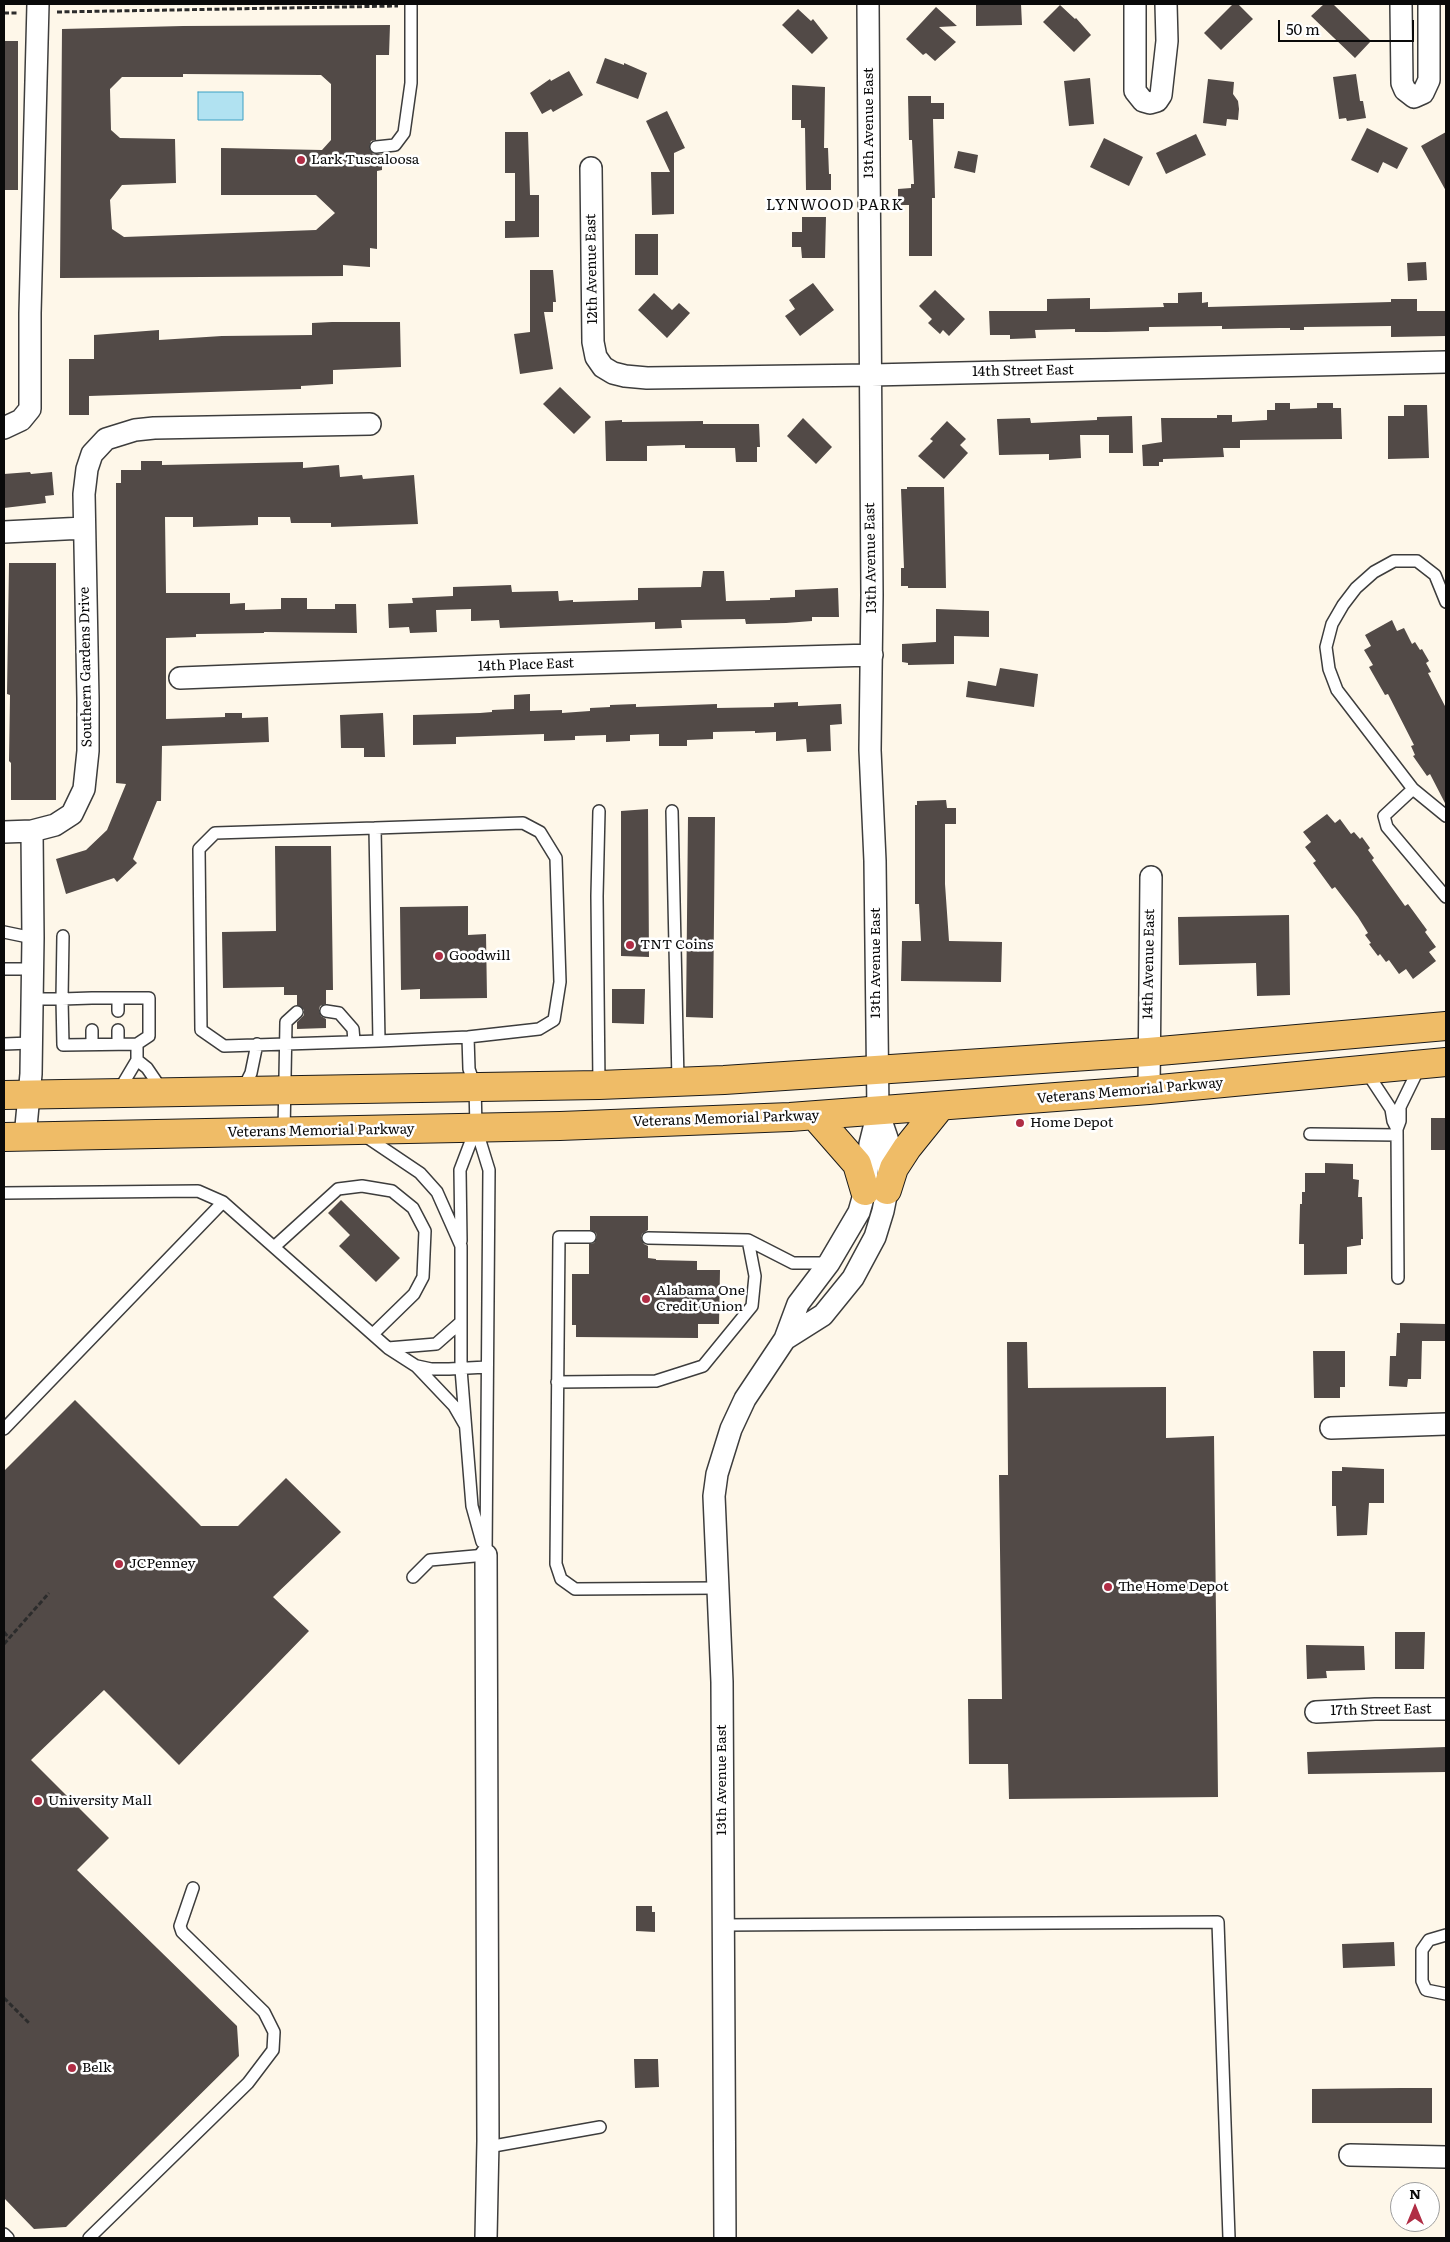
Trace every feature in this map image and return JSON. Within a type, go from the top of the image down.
[{"type":"main road","points":[[17,1095],[599,1085],[877,1071],[1148,1052],[1446,1026]]},
{"type":"main road","name":"Veterans Memorial Parkway","points":[[14,1137],[476,1128],[815,1116],[1149,1090],[1433,1063]]},
{"type":"main road","points":[[815,1116],[857,1164],[876,1190],[940,1107]]},
{"type":"street","name":"13th Avenue East","points":[[785,1339],[822,1315],[853,1278],[875,1237],[883,1212],[876,1190],[870,1144],[878,1112],[875,861],[870,750],[872,655],[868,4]]},
{"type":"street","points":[[1135,4],[1135,91],[1143,101],[1150,103],[1157,101],[1161,95],[1164,79],[1166,4]]},
{"type":"street","points":[[1402,4],[1402,83],[1404,90],[1414,97],[1423,93],[1429,80],[1429,4]]},
{"type":"street","points":[[4,428],[22,420],[30,409],[30,312],[38,8]]},
{"type":"street","name":"12th Avenue East","points":[[591,168],[593,342],[596,357],[603,367]]},
{"type":"street","name":"14th Street East","points":[[603,367],[613,373],[647,378],[1446,362]]},
{"type":"street","name":"Southern Gardens Drive","points":[[4,832],[32,831],[55,825],[72,814],[84,789],[88,751],[88,699],[84,494],[87,469],[92,454],[106,439],[135,430],[154,428],[370,424]]},
{"type":"street","points":[[4,532],[84,528]]},
{"type":"street","name":"14th Place East","points":[[180,678],[515,664],[872,655]]},
{"type":"street","points":[[14,1137],[17,1095],[31,1043],[33,970],[32,831]]},
{"type":"street","name":"14th Avenue East","points":[[1149,1090],[1151,877]]},
{"type":"street","name":"13th Avenue East","points":[[725,2238],[722,1682],[714,1496],[717,1474],[730,1429],[745,1400],[785,1339],[798,1304],[829,1264],[859,1212],[876,1190]]},
{"type":"street","points":[[1331,1428],[1446,1424]]},
{"type":"street","points":[[486,1555],[488,2147],[486,2238]]},
{"type":"street","name":"17th Street East","points":[[1316,1712],[1374,1709],[1446,1709]]},
{"type":"street","points":[[1350,2155],[1446,2158]]},
{"type":"lane","points":[[376,147],[395,145],[404,133],[411,83],[411,5]]},
{"type":"lane","points":[[1446,602],[1434,575],[1417,561],[1394,561],[1374,572],[1356,588],[1342,605],[1332,624],[1326,647],[1329,669],[1338,690],[1413,789],[1446,816]]},
{"type":"lane","points":[[1413,789],[1384,816],[1387,826],[1446,897]]},
{"type":"lane","points":[[672,810],[678,1081]]},
{"type":"lane","points":[[599,1085],[597,896],[600,811]]},
{"type":"lane","points":[[523,823],[540,832],[556,858],[560,982],[554,1020],[539,1029],[468,1037],[224,1046],[201,1030],[199,850],[215,833],[523,823]]},
{"type":"lane","points":[[375,828],[379,1041]]},
{"type":"lane","points":[[4,932],[33,938]]},
{"type":"lane","points":[[32,999],[62,999],[92,998],[149,998],[148,1036],[137,1044],[63,1045],[62,999],[63,936]]},
{"type":"lane","points":[[4,968],[33,970]]},
{"type":"lane","points":[[92,998],[92,1010]]},
{"type":"lane","points":[[118,998],[118,1011]]},
{"type":"lane","points":[[284,1132],[286,1022],[297,1012]]},
{"type":"lane","points":[[326,1012],[338,1013],[353,1029],[354,1041]]},
{"type":"lane","points":[[92,1030],[92,1044]]},
{"type":"lane","points":[[118,1030],[118,1044]]},
{"type":"lane","points":[[468,1037],[469,1070],[476,1086],[476,1128],[489,1170],[486,1555]]},
{"type":"lane","points":[[4,1044],[31,1043]]},
{"type":"lane","points":[[117,1093],[137,1060],[137,1044]]},
{"type":"lane","points":[[242,1091],[251,1073],[257,1044]]},
{"type":"lane","points":[[137,1060],[147,1068],[162,1092]]},
{"type":"lane","points":[[1398,1278],[1397,1132],[1400,1120],[1400,1107],[1433,1063]]},
{"type":"lane","points":[[1365,1070],[1391,1109],[1397,1132]]},
{"type":"lane","points":[[476,1128],[460,1170],[461,1369],[472,1506],[486,1555]]},
{"type":"lane","points":[[356,1129],[420,1172],[437,1192],[461,1246]]},
{"type":"lane","points":[[1310,1134],[1397,1132]]},
{"type":"lane","points":[[274,1247],[338,1189],[362,1186],[392,1191],[414,1208],[425,1231],[423,1277],[414,1294],[373,1334]]},
{"type":"lane","points":[[4,1193],[198,1191],[223,1202],[388,1348],[416,1366],[454,1406],[465,1425]]},
{"type":"lane","points":[[4,1429],[223,1202]]},
{"type":"lane","points":[[590,1237],[558,1237],[556,1564],[561,1579],[575,1589],[717,1588]]},
{"type":"lane","points":[[648,1238],[748,1240],[793,1262],[829,1264]]},
{"type":"lane","points":[[557,1382],[656,1381],[703,1366],[752,1306],[755,1276],[748,1240]]},
{"type":"lane","points":[[388,1348],[436,1344],[461,1322]]},
{"type":"lane","points":[[416,1366],[430,1369],[461,1369],[487,1366]]},
{"type":"lane","points":[[413,1577],[430,1560],[486,1555]]},
{"type":"lane","points":[[89,2238],[248,2083],[273,2050],[274,2032],[264,2012],[182,1932],[180,1926],[194,1888]]},
{"type":"lane","points":[[722,1925],[1218,1922],[1229,2238]]},
{"type":"lane","points":[[1446,1935],[1429,1940],[1422,1950],[1422,1981],[1426,1990],[1446,1994]]},
{"type":"lane","points":[[488,2147],[600,2127]]},
{"type":"lane","points":[[4,2234],[8,2238]]},
{"type":"path","points":[[4,13],[38,8],[411,5]]},
{"type":"path","points":[[4,1644],[49,1592]]},
{"type":"path","points":[[4,1632],[9,1638]]},
{"type":"path","points":[[4,1998],[30,2024]]},
{"type":"water","points":[[198,92],[243,92],[243,120],[198,120]]},
{"type":"building","points":[[976,4],[1021,4],[1022,25],[976,26]]},
{"type":"building","points":[[1233,4],[1238,4],[1253,19],[1221,50],[1204,33]]},
{"type":"building","points":[[1324,4],[1333,4],[1371,41],[1355,58],[1311,16]]},
{"type":"building","points":[[1060,5],[1076,18],[1091,35],[1074,52],[1043,22]]},
{"type":"building","points":[[936,7],[957,26],[939,27],[956,42],[935,61],[926,53],[923,55],[906,39]]},
{"type":"building","points":[[798,9],[811,21],[813,19],[828,38],[812,54],[782,25]]},
{"type":"building","name":"Lark Tuscaloosa","points":[[390,25],[389,55],[376,55],[376,140],[371,141],[369,147],[373,154],[382,154],[382,170],[377,171],[377,249],[370,248],[370,267],[343,265],[343,276],[60,278],[62,29],[183,26]],"holes":[[[183,74],[321,75],[331,84],[331,140],[322,150],[221,148],[221,195],[316,195],[335,213],[316,230],[124,237],[112,229],[110,200],[122,185],[176,183],[175,139],[120,138],[111,130],[110,89],[122,77],[183,77]]]},
{"type":"building","points":[[4,41],[18,41],[18,190],[4,190]]},
{"type":"building","points":[[605,58],[624,65],[624,63],[647,73],[638,99],[596,83]]},
{"type":"building","points":[[569,71],[583,95],[553,112],[551,109],[542,114],[530,93],[550,79],[551,81]]},
{"type":"building","points":[[1356,74],[1360,101],[1363,101],[1366,118],[1347,121],[1346,118],[1339,119],[1333,77]]},
{"type":"building","points":[[1090,78],[1094,124],[1069,126],[1064,81]]},
{"type":"building","points":[[1208,79],[1234,82],[1233,94],[1238,101],[1238,120],[1227,119],[1226,126],[1203,123]]},
{"type":"building","points":[[792,85],[825,87],[824,148],[828,148],[831,190],[806,190],[805,128],[801,128],[801,120],[792,120]]},
{"type":"building","points":[[908,96],[931,96],[931,103],[944,103],[944,119],[933,119],[935,198],[932,198],[932,256],[909,256],[909,205],[898,205],[898,189],[911,188],[911,184],[914,184],[912,140],[909,140]]},
{"type":"building","points":[[667,111],[685,148],[674,153],[674,214],[652,215],[651,172],[670,172],[646,121]]},
{"type":"building","points":[[1367,128],[1408,148],[1397,169],[1383,162],[1378,173],[1351,160]]},
{"type":"building","points":[[505,132],[528,132],[530,195],[539,195],[539,237],[505,238],[505,221],[515,221],[515,173],[505,173]]},
{"type":"building","points":[[1446,132],[1446,191],[1421,146]]},
{"type":"building","points":[[1196,134],[1206,155],[1166,174],[1156,153]]},
{"type":"building","points":[[1104,138],[1143,157],[1129,186],[1090,167]]},
{"type":"building","points":[[958,151],[978,155],[975,173],[954,168]]},
{"type":"building","points":[[802,217],[826,217],[825,258],[802,258],[801,247],[792,247],[792,232],[802,232]]},
{"type":"building","points":[[635,234],[658,234],[658,275],[635,275]]},
{"type":"building","points":[[1426,262],[1427,280],[1408,281],[1407,263]]},
{"type":"building","points":[[530,270],[553,270],[556,302],[553,302],[553,312],[544,312],[553,369],[520,374],[514,334],[530,332]]},
{"type":"building","points":[[813,283],[834,310],[800,336],[785,316],[795,309],[789,300]]},
{"type":"building","points":[[935,290],[965,319],[949,336],[943,330],[940,334],[928,323],[932,319],[919,306]]},
{"type":"building","points":[[1202,292],[1202,303],[1208,302],[1208,307],[1391,302],[1391,299],[1417,299],[1417,311],[1446,311],[1446,336],[1391,337],[1391,326],[1304,327],[1304,330],[1290,330],[1290,328],[1222,329],[1222,326],[1149,327],[1149,331],[1106,332],[1075,332],[1075,329],[1035,330],[1036,338],[1010,339],[1010,335],[990,335],[989,311],[1047,311],[1047,299],[1090,298],[1090,309],[1164,307],[1163,303],[1178,303],[1178,293]]},
{"type":"building","points":[[654,293],[672,310],[679,303],[690,313],[667,338],[638,310]]},
{"type":"building","points":[[400,322],[401,367],[333,370],[333,384],[301,386],[301,389],[89,396],[89,415],[69,415],[69,359],[94,359],[94,335],[159,330],[159,340],[222,336],[312,335],[312,323]]},
{"type":"building","points":[[560,387],[591,417],[574,434],[543,404]]},
{"type":"building","points":[[1275,403],[1290,403],[1290,409],[1317,408],[1317,403],[1333,403],[1333,408],[1341,408],[1342,439],[1240,440],[1240,448],[1223,448],[1224,457],[1163,459],[1163,462],[1159,462],[1159,466],[1143,466],[1142,445],[1162,442],[1161,418],[1217,418],[1217,415],[1232,415],[1232,422],[1267,420],[1267,410],[1275,410]]},
{"type":"building","points":[[1404,405],[1427,405],[1429,458],[1388,459],[1388,416],[1404,416]]},
{"type":"building","points":[[1132,416],[1133,453],[1109,453],[1109,435],[1080,435],[1081,458],[1049,460],[1049,454],[999,455],[997,419],[1030,418],[1031,423],[1097,420],[1097,417]]},
{"type":"building","points":[[803,418],[832,447],[816,464],[787,436]]},
{"type":"building","points":[[622,420],[622,422],[703,421],[703,424],[759,424],[760,447],[757,447],[757,462],[736,462],[735,448],[685,448],[685,445],[647,446],[647,461],[606,461],[605,421]]},
{"type":"building","points":[[947,421],[966,439],[960,445],[968,453],[944,479],[918,456],[933,441],[930,439]]},
{"type":"building","points":[[141,461],[162,461],[162,465],[303,462],[303,468],[339,465],[340,477],[362,475],[363,479],[414,475],[418,524],[331,527],[331,523],[291,523],[290,517],[258,517],[258,525],[193,527],[193,517],[165,517],[166,593],[230,593],[230,604],[245,603],[245,610],[281,609],[281,598],[307,598],[307,609],[335,609],[335,604],[356,604],[357,633],[264,632],[196,634],[196,637],[166,638],[166,719],[225,717],[225,713],[242,713],[242,718],[268,717],[269,742],[162,746],[161,801],[157,801],[133,859],[137,863],[117,882],[114,878],[66,894],[56,859],[86,850],[107,830],[126,784],[116,783],[116,483],[121,483],[121,470],[141,470]]},
{"type":"building","points":[[30,472],[31,474],[52,472],[54,495],[45,496],[46,503],[4,508],[4,474]]},
{"type":"building","points":[[907,487],[944,487],[946,588],[908,588],[908,586],[901,586],[901,568],[904,568],[901,489],[907,489]]},
{"type":"building","points":[[9,563],[56,563],[56,800],[11,800],[11,763],[9,761],[10,695],[7,694]]},
{"type":"building","points":[[703,571],[724,571],[726,601],[770,600],[770,598],[795,597],[795,590],[838,588],[839,617],[812,617],[812,621],[746,624],[745,619],[681,620],[682,628],[655,629],[655,622],[500,628],[499,620],[471,621],[471,609],[436,610],[437,632],[410,633],[409,627],[389,628],[388,604],[413,603],[412,598],[453,596],[453,587],[511,585],[512,592],[558,591],[559,601],[573,600],[573,602],[638,600],[638,588],[701,587]]},
{"type":"building","points":[[936,609],[989,611],[989,637],[954,636],[954,664],[908,665],[908,663],[902,662],[902,644],[936,642]]},
{"type":"building","points":[[1392,620],[1397,631],[1404,628],[1412,644],[1415,642],[1420,650],[1422,649],[1429,661],[1426,663],[1431,672],[1428,673],[1446,708],[1446,805],[1430,774],[1427,776],[1413,756],[1415,755],[1411,746],[1414,745],[1388,694],[1385,695],[1369,667],[1373,665],[1364,650],[1371,646],[1365,635]]},
{"type":"building","points":[[1000,668],[1038,674],[1034,707],[966,697],[968,681],[996,686]]},
{"type":"building","points":[[530,694],[530,711],[562,710],[562,713],[590,711],[590,708],[610,707],[610,705],[636,704],[636,707],[717,704],[717,708],[774,707],[774,703],[798,702],[798,706],[841,704],[842,724],[830,725],[831,751],[807,752],[806,739],[776,741],[776,732],[755,733],[755,731],[713,732],[713,739],[687,740],[687,746],[659,746],[659,734],[630,735],[630,741],[606,742],[606,735],[575,736],[575,740],[544,741],[544,734],[456,737],[456,744],[413,745],[413,715],[480,713],[492,712],[492,710],[514,709],[514,695]]},
{"type":"building","points":[[383,713],[385,757],[364,757],[364,748],[341,748],[340,715]]},
{"type":"building","points":[[946,800],[947,808],[956,808],[956,824],[945,824],[945,884],[949,941],[1002,942],[1001,982],[901,981],[902,941],[921,941],[919,904],[915,904],[915,805],[917,805],[917,801]]},
{"type":"building","points":[[648,809],[649,957],[621,956],[621,811]]},
{"type":"building","points":[[1327,814],[1335,823],[1340,819],[1351,834],[1354,832],[1360,839],[1362,837],[1370,848],[1368,850],[1374,858],[1372,860],[1405,906],[1408,904],[1427,930],[1425,932],[1436,947],[1429,952],[1436,961],[1413,979],[1406,969],[1399,974],[1389,960],[1386,962],[1380,954],[1378,956],[1369,944],[1371,943],[1365,935],[1368,933],[1358,917],[1335,887],[1332,889],[1313,863],[1316,861],[1305,847],[1311,842],[1303,832]]},
{"type":"building","points":[[688,817],[715,817],[713,1018],[686,1017]]},
{"type":"building","points":[[275,846],[331,846],[333,990],[326,990],[326,1004],[320,1006],[319,1010],[321,1016],[326,1019],[326,1028],[297,1029],[297,1022],[304,1015],[304,1010],[297,1005],[297,995],[284,995],[284,987],[223,988],[222,932],[276,931]]},
{"type":"building","points":[[468,906],[468,935],[486,934],[487,998],[420,999],[420,989],[401,990],[400,907]]},
{"type":"building","points":[[1289,915],[1290,995],[1257,996],[1256,963],[1179,965],[1178,917]]},
{"type":"building","points":[[612,989],[645,989],[644,1024],[612,1023]]},
{"type":"building","points":[[1431,1118],[1446,1118],[1446,1150],[1431,1150]]},
{"type":"building","points":[[1325,1163],[1353,1164],[1353,1179],[1359,1180],[1358,1197],[1362,1197],[1363,1239],[1361,1239],[1361,1245],[1347,1247],[1347,1274],[1304,1275],[1304,1244],[1299,1244],[1300,1204],[1302,1204],[1302,1192],[1305,1192],[1305,1173],[1325,1173]]},
{"type":"building","points":[[341,1200],[400,1258],[376,1282],[339,1246],[350,1235],[328,1213]]},
{"type":"building","name":"Alabama One Credit Union","points":[[590,1216],[648,1216],[648,1230],[642,1234],[641,1238],[644,1244],[648,1246],[648,1258],[656,1260],[697,1261],[697,1270],[720,1270],[719,1324],[698,1324],[698,1338],[576,1337],[576,1325],[572,1325],[572,1274],[589,1274],[589,1244],[594,1243],[597,1237],[596,1233],[590,1230]]},
{"type":"building","points":[[1400,1323],[1446,1324],[1446,1341],[1422,1341],[1421,1379],[1408,1379],[1407,1387],[1389,1386],[1390,1356],[1396,1356],[1397,1333],[1400,1333]]},
{"type":"building","name":"The Home Depot","points":[[1007,1342],[1027,1342],[1028,1388],[1166,1387],[1166,1438],[1214,1436],[1218,1797],[1009,1799],[1008,1764],[969,1764],[968,1699],[1002,1699],[999,1475],[1008,1475]]},
{"type":"building","points":[[1313,1351],[1345,1351],[1345,1387],[1340,1387],[1340,1398],[1314,1398]]},
{"type":"building","name":"University Mall","points":[[75,1400],[201,1526],[238,1526],[286,1478],[341,1532],[273,1597],[309,1631],[179,1765],[104,1690],[31,1760],[109,1838],[77,1870],[237,2026],[239,2056],[66,2227],[34,2229],[4,2198],[4,1471]]},
{"type":"building","points":[[1342,1467],[1384,1469],[1384,1503],[1369,1503],[1367,1535],[1337,1536],[1336,1506],[1332,1506],[1332,1471],[1342,1471]]},
{"type":"building","points":[[1395,1632],[1425,1632],[1424,1669],[1395,1669]]},
{"type":"building","points":[[1306,1645],[1364,1646],[1365,1670],[1326,1671],[1327,1678],[1307,1679]]},
{"type":"building","points":[[1446,1747],[1446,1772],[1308,1774],[1307,1752]]},
{"type":"building","points":[[636,1906],[652,1906],[652,1912],[655,1912],[655,1932],[636,1931]]},
{"type":"building","points":[[1394,1942],[1395,1966],[1343,1968],[1342,1944]]},
{"type":"building","points":[[634,2059],[658,2059],[659,2087],[635,2088]]},
{"type":"building","points":[[1432,2088],[1432,2123],[1312,2123],[1312,2089]]},
{"type":"place","name":"Lark Tuscaloosa","points":[[301,160]]},
{"type":"place","name":"TNT Coins","points":[[630,945]]},
{"type":"place","name":"Goodwill","points":[[439,956]]},
{"type":"place","name":"Home Depot","points":[[1020,1123]]},
{"type":"place","name":"Alabama One Credit Union","points":[[646,1299]]},
{"type":"place","name":"JCPenney","points":[[119,1564]]},
{"type":"place","name":"The Home Depot","points":[[1108,1587]]},
{"type":"place","name":"University Mall","points":[[38,1801]]},
{"type":"place","name":"Belk","points":[[72,2068]]},
{"type":"district","name":"LYNWOOD PARK","points":[[835,206]]}]
